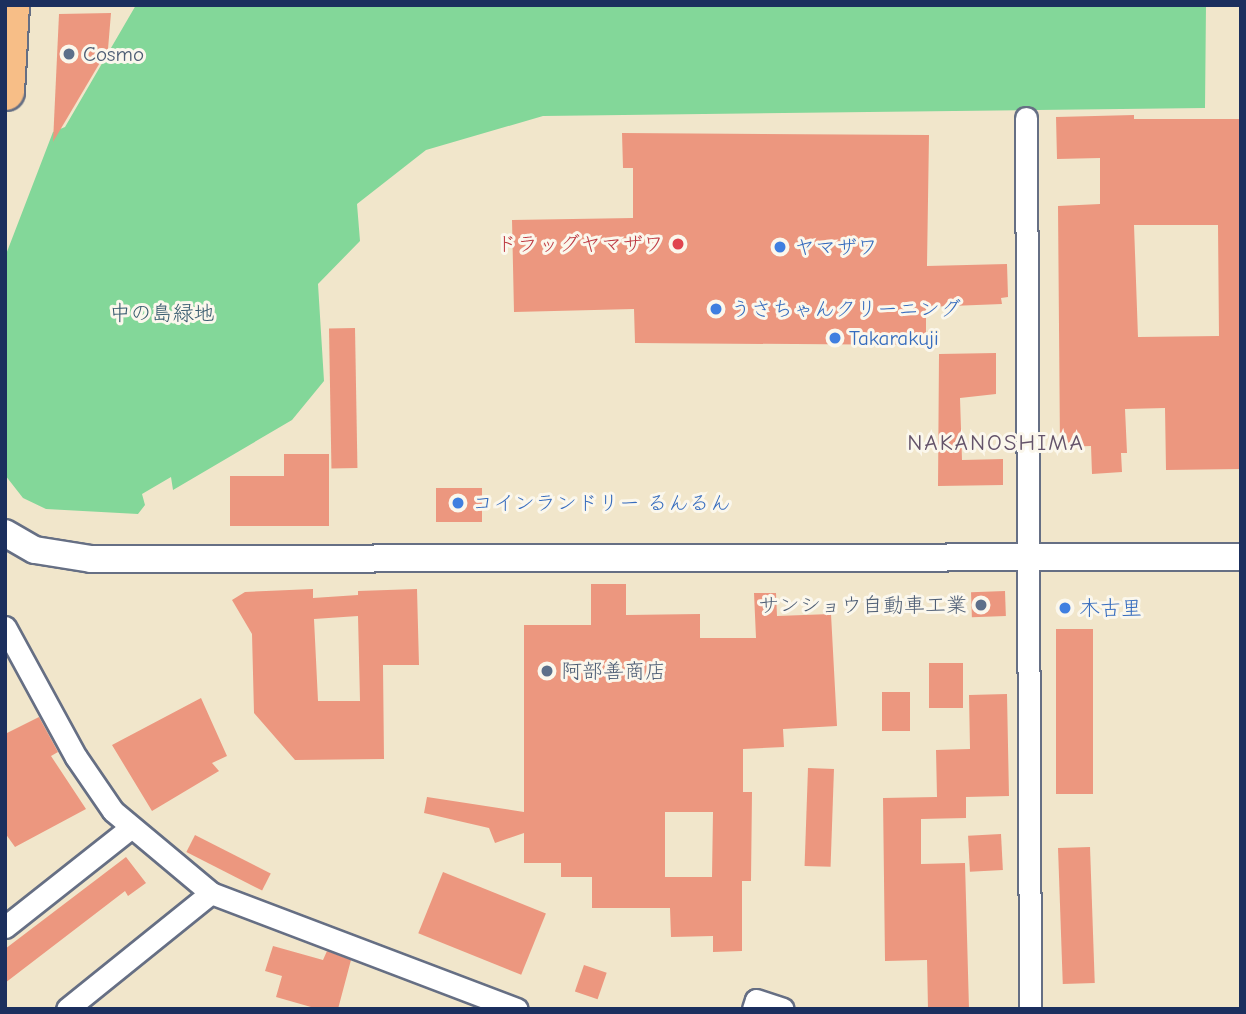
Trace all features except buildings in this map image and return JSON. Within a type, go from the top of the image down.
[{"type":"highway","points":[[5,91],[10,5]]},
{"type":"street","points":[[1026,118],[1030,1009]]},
{"type":"street","points":[[5,533],[35,550],[91,559],[1241,557]]},
{"type":"street","points":[[5,627],[76,757],[129,829],[211,893],[517,1009]]},
{"type":"street","points":[[5,927],[129,829]]},
{"type":"street","points":[[67,1009],[211,893]]},
{"type":"street","points":[[753,1009],[756,1000],[783,1009]]},
{"type":"green space","name":"中の島緑地","points":[[136,5],[1206,5],[1205,108],[543,116],[426,150],[357,204],[360,241],[318,284],[324,381],[292,420],[173,490],[171,477],[142,494],[145,505],[138,514],[46,509],[23,498],[5,475],[5,257],[53,132],[65,127]]},
{"type":"place","name":"Cosmo","points":[[69,54]]},
{"type":"place","name":"ドラッグヤマザワ","points":[[678,244]]},
{"type":"place","name":"ヤマザワ","points":[[780,247]]},
{"type":"place","name":"うさちゃんクリーニング","points":[[716,309]]},
{"type":"place","name":"Takarakuji","points":[[835,338]]},
{"type":"place","name":"コインランドリー るんるん","points":[[458,503]]},
{"type":"place","name":"サンショウ自動車工業","points":[[981,605]]},
{"type":"place","name":"木古里","points":[[1065,608]]},
{"type":"place","name":"阿部善商店","points":[[547,671]]},
{"type":"district","name":"NAKANOSHIMA","points":[[996,443]]}]
